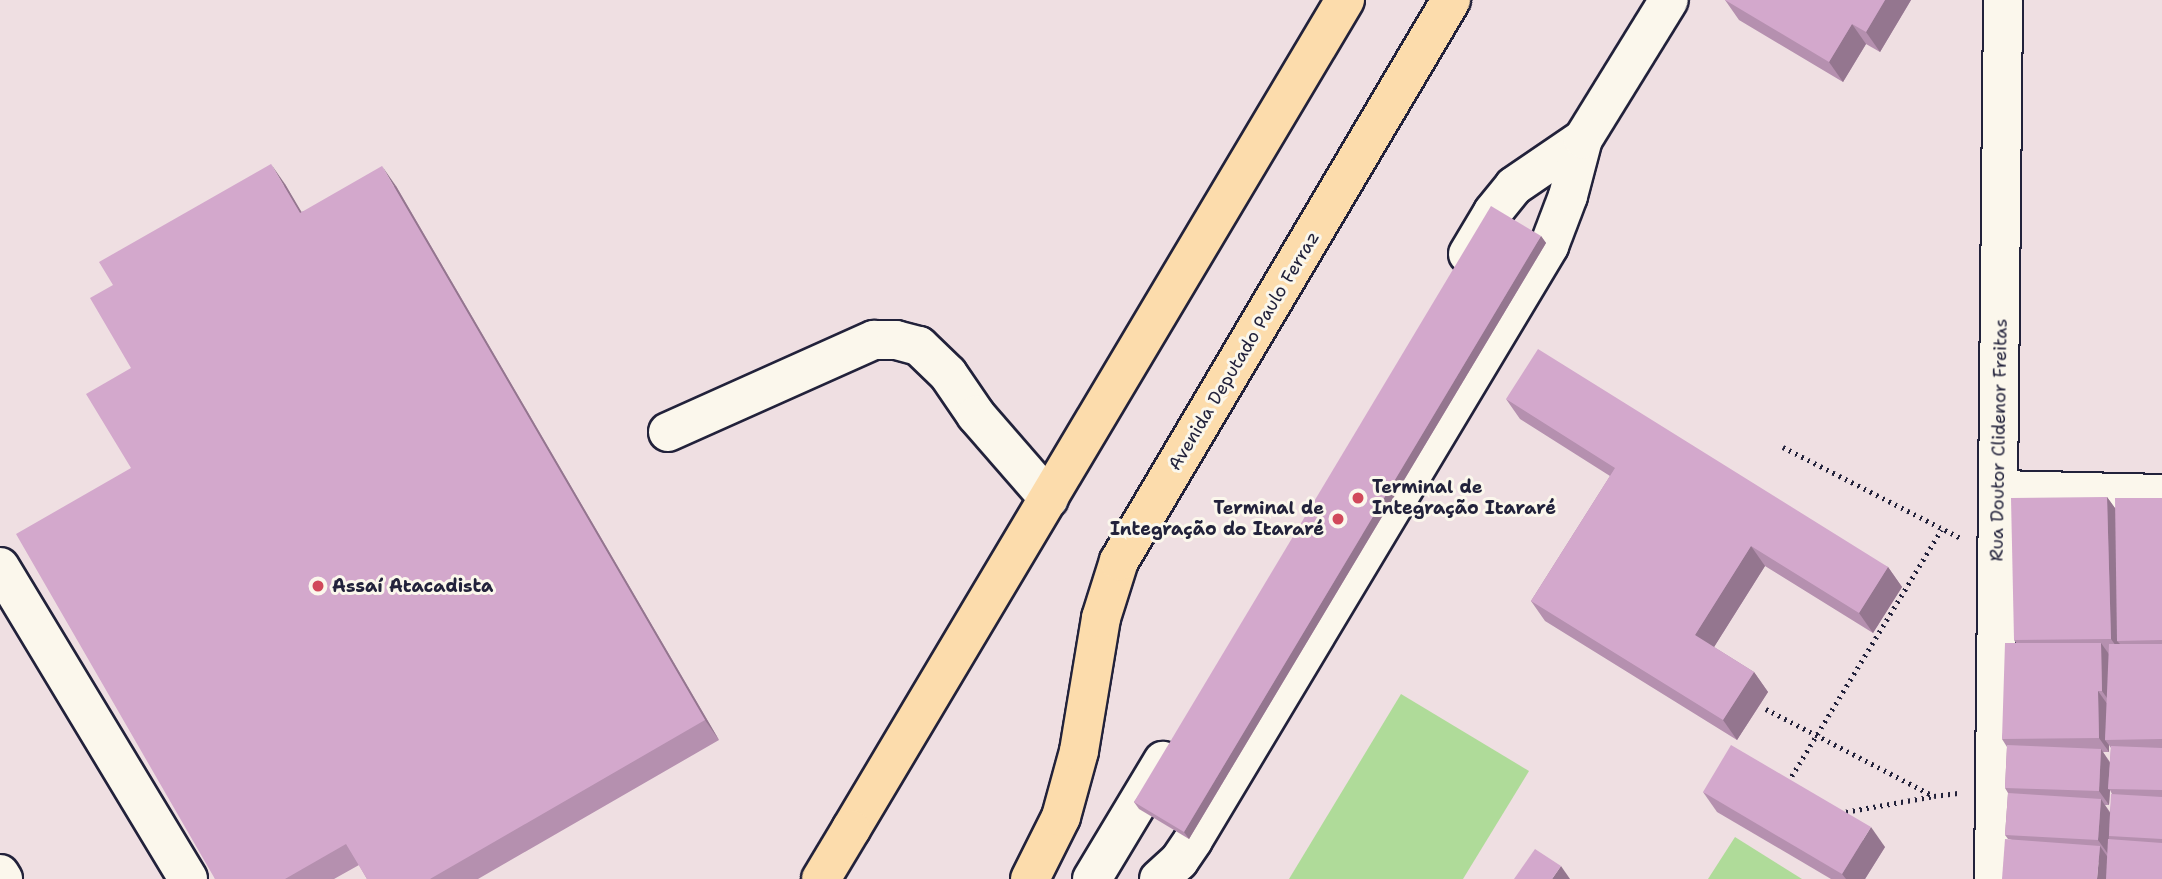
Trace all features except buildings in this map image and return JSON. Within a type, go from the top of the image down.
[{"type":"main road","points":[[821,877],[1345,0]]},
{"type":"main road","name":"Avenida Deputado Paulo Ferraz","points":[[1030,879],[1061,817],[1079,751],[1101,618],[1119,561],[1451,0]]},
{"type":"street","points":[[1159,879],[1179,861],[1193,841],[1549,246],[1568,196],[1583,139],[1669,0]]},
{"type":"street","name":"Rua Doutor Clidenor Freitas","points":[[1994,879],[2003,0]]},
{"type":"street","points":[[1450,284],[1493,212],[1514,186],[1583,139]]},
{"type":"street","points":[[668,432],[874,340],[896,340],[919,346],[948,374],[976,415],[1049,499]]},
{"type":"street","points":[[1999,490],[2162,494]]},
{"type":"street","points":[[0,567],[188,879]]},
{"type":"street","points":[[1092,879],[1184,725]]},
{"type":"street","points":[[0,874],[3,879]]},
{"type":"path","points":[[1783,447],[1941,530],[1971,542]]},
{"type":"path","points":[[1786,786],[1941,530]]},
{"type":"path","points":[[1766,709],[1934,796]]},
{"type":"path","points":[[1832,815],[1969,792]]},
{"type":"green space","points":[[1401,694],[1529,771],[1463,879],[1289,879]]},
{"type":"green space","points":[[1735,837],[1802,879],[1708,879]]},
{"type":"place","name":"Terminal de Integração Itararé","points":[[1358,498]]},
{"type":"place","name":"Terminal de Integração do Itararé","points":[[1338,519]]},
{"type":"place","name":"Assaí Atacadista","points":[[318,586]]}]
